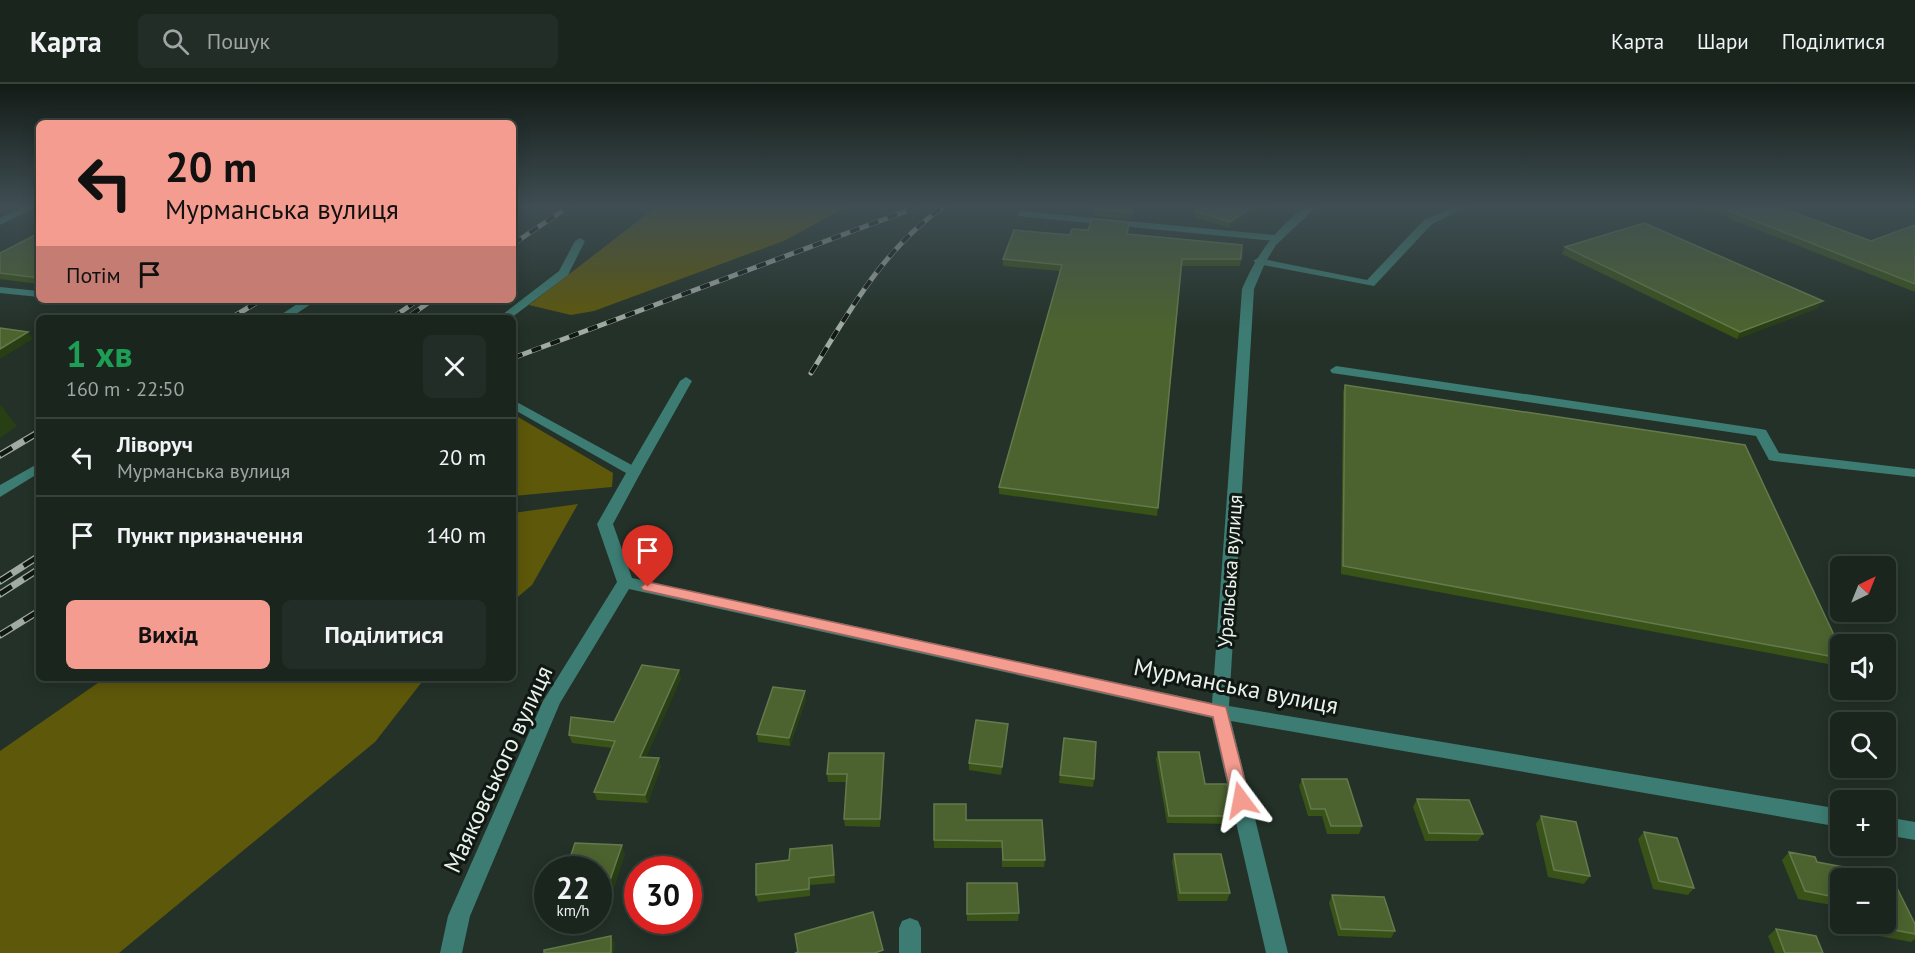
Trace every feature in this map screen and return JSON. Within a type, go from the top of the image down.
[{"type":"street","points":[[508,315],[564,273],[577,248]]},
{"type":"street","name":"Уральська вулиця","points":[[1267,248],[1258,261],[1248,289],[1220,712],[1277,953]]},
{"type":"street","points":[[1258,261],[1370,284],[1404,248]]},
{"type":"street","points":[[0,290],[36,294]]},
{"type":"street","points":[[287,315],[306,303]]},
{"type":"street","points":[[1336,370],[1761,433],[1774,457],[1915,473]]},
{"type":"street","points":[[625,582],[605,524],[686,381]]},
{"type":"street","points":[[516,406],[634,472]]},
{"type":"street","points":[[0,492],[36,470]]},
{"type":"street","name":"Мурманська вулиця","points":[[625,582],[1220,712],[1830,816]]},
{"type":"street","name":"Маяковського вулиця","points":[[452,953],[459,916],[552,701],[625,582]]},
{"type":"street","points":[[1896,828],[1915,831]]},
{"type":"street","points":[[910,928],[910,953]]},
{"type":"shaded area","points":[[603,248],[766,248],[594,311],[571,315],[529,305]]},
{"type":"shaded area","points":[[516,416],[613,473],[612,487],[516,496]]},
{"type":"shaded area","points":[[578,504],[532,585],[516,598],[516,513]]},
{"type":"shaded area","points":[[101,681],[423,681],[375,742],[119,953],[0,953],[0,751]]},
{"type":"building","points":[[11,248],[36,248],[36,278],[0,273],[0,253]]},
{"type":"building","points":[[1007,248],[1242,248],[1241,259],[1182,259],[1158,508],[999,487],[1062,265],[1003,259]]},
{"type":"building","points":[[1566,248],[1700,248],[1823,301],[1740,332]]},
{"type":"building","points":[[1823,248],[1915,248],[1915,284]]},
{"type":"building","points":[[0,328],[28,332],[0,349]]},
{"type":"building","points":[[1345,385],[1745,445],[1833,634],[1830,634],[1830,656],[1343,566]]},
{"type":"building","points":[[642,665],[679,670],[640,757],[659,758],[645,795],[594,792],[615,741],[569,735],[571,717],[614,722]]},
{"type":"building","points":[[773,687],[805,691],[789,738],[757,734]]},
{"type":"building","points":[[976,720],[1008,724],[1002,767],[969,763]]},
{"type":"building","points":[[1064,738],[1096,742],[1094,779],[1060,775]]},
{"type":"building","points":[[1158,752],[1199,752],[1205,784],[1227,784],[1235,816],[1169,816]]},
{"type":"building","points":[[829,753],[884,753],[880,819],[844,819],[847,774],[827,774]]},
{"type":"building","points":[[1302,779],[1347,779],[1362,826],[1331,826],[1325,809],[1311,809]]},
{"type":"building","points":[[1417,799],[1469,800],[1483,834],[1429,833]]},
{"type":"building","points":[[934,804],[966,804],[966,820],[1042,820],[1045,860],[1003,860],[1002,841],[934,840]]},
{"type":"building","points":[[1541,816],[1576,822],[1590,876],[1554,870]]},
{"type":"building","points":[[1644,832],[1677,838],[1694,888],[1659,881]]},
{"type":"building","points":[[575,843],[622,845],[612,874],[612,856],[571,856]]},
{"type":"building","points":[[832,845],[834,875],[809,878],[809,889],[756,895],[756,864],[789,860],[790,849]]},
{"type":"building","points":[[1789,852],[1815,857],[1817,862],[1849,868],[1830,868],[1830,896],[1805,891]]},
{"type":"building","points":[[1174,854],[1221,854],[1230,893],[1180,893]]},
{"type":"building","points":[[967,883],[1017,883],[1019,913],[967,914]]},
{"type":"building","points":[[1896,886],[1915,924],[1915,934],[1896,930]]},
{"type":"building","points":[[1332,895],[1384,897],[1395,931],[1341,929]]},
{"type":"building","points":[[873,912],[883,950],[875,953],[795,953],[798,952],[795,934]]},
{"type":"building","points":[[1776,929],[1816,936],[1823,953],[1785,953]]},
{"type":"building","points":[[611,936],[611,953],[544,953],[544,950]]},
{"type":"railway","points":[[516,357],[808,248]]},
{"type":"railway","points":[[811,373],[869,283],[897,248]]},
{"type":"railway","points":[[236,315],[256,303]]},
{"type":"railway","points":[[396,315],[414,303]]},
{"type":"railway","points":[[411,315],[428,303]]},
{"type":"railway","points":[[0,455],[36,434]]},
{"type":"railway","points":[[0,581],[36,558]]},
{"type":"railway","points":[[0,594],[36,571]]},
{"type":"railway","points":[[0,635],[36,613]]},
{"type":"route","points":[[648,587],[1220,712],[1241,800]]}]
